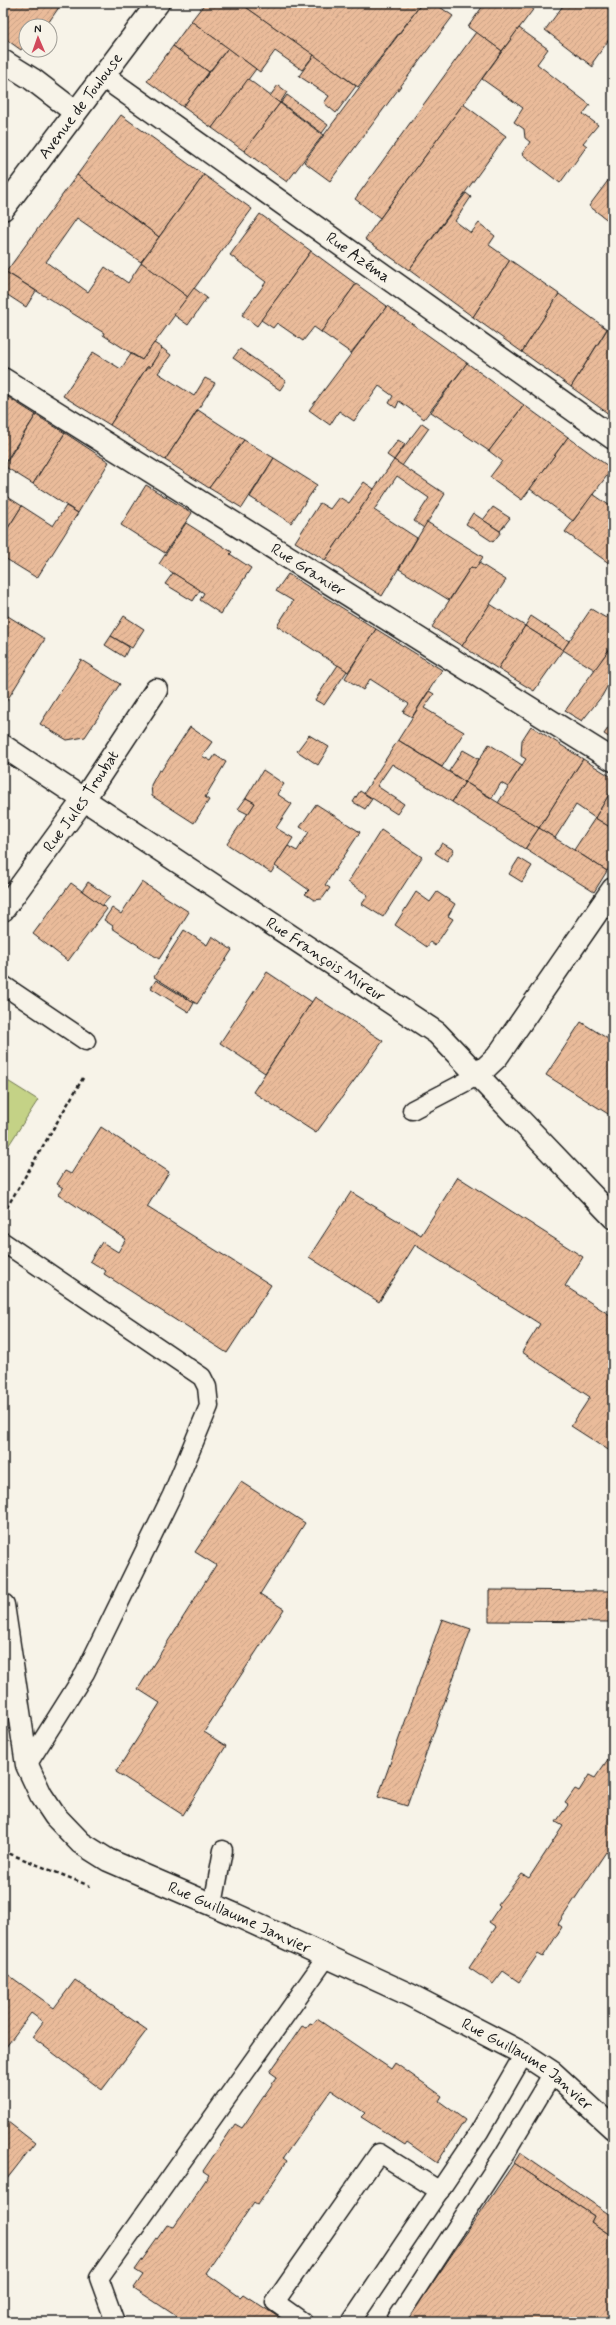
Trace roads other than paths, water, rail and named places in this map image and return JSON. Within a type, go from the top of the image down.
[{"type":"street","name":"Avenue de Toulouse","points":[[3,209],[158,3]]},
{"type":"street","points":[[3,61],[32,79],[75,112]]},
{"type":"street","name":"Rue Azéma","points":[[104,76],[613,438]]},
{"type":"street","name":"Rue Granier","points":[[3,379],[613,760]]},
{"type":"street","name":"Rue Jules Troubat","points":[[3,910],[84,799],[156,690]]},
{"type":"street","name":"Rue François Mireur","points":[[3,746],[437,1033],[613,1217]]},
{"type":"street","points":[[478,1076],[497,1057],[613,889]]},
{"type":"street","name":"Rue Guillaume Janvier","points":[[3,1605],[27,1765],[41,1795],[54,1816],[81,1843],[108,1860],[410,1995],[524,2054],[554,2073],[613,2128]]},
{"type":"lane","points":[[3,985],[86,1041]]},
{"type":"lane","points":[[412,1110],[478,1076]]},
{"type":"lane","points":[[3,1242],[202,1377],[207,1387],[209,1406],[172,1495],[85,1673],[27,1765]]},
{"type":"lane","points":[[213,1906],[223,1850]]},
{"type":"lane","points":[[115,2322],[99,2278],[326,1958]]},
{"type":"lane","points":[[351,2322],[479,2132],[524,2054]]},
{"type":"lane","points":[[395,2322],[509,2147],[554,2073]]},
{"type":"lane","points":[[303,2322],[275,2302],[379,2153],[440,2190]]}]
